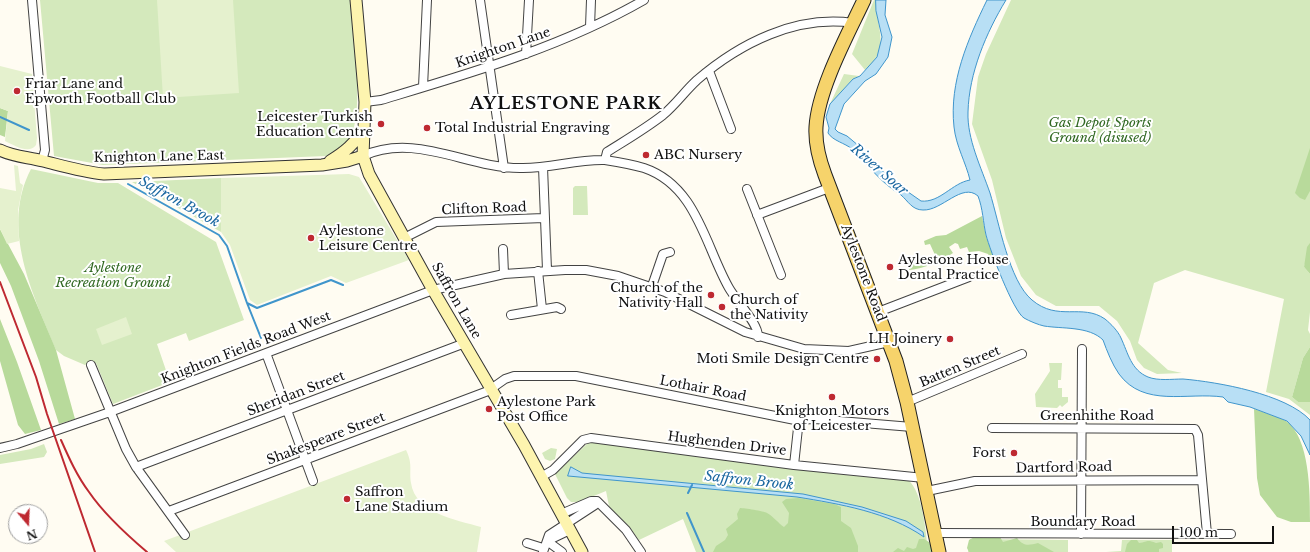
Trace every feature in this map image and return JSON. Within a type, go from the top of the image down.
[{"type":"main road","name":"Saffron Lane","points":[[356,0],[365,102],[363,156],[375,188],[491,388],[582,552]]},
{"type":"main road","name":"Aylestone Road","points":[[864,0],[836,59],[820,105],[816,126],[817,146],[820,162],[829,188],[889,342],[907,402],[939,552]]},
{"type":"main road","name":"Knighton Lane East","points":[[322,165],[344,153],[354,145],[364,130]]},
{"type":"main road","name":"Knighton Lane East","points":[[0,150],[16,156],[82,171],[104,174],[322,165],[347,161],[363,156]]},
{"type":"street","points":[[32,0],[45,150],[42,161]]},
{"type":"street","points":[[423,87],[427,0]]},
{"type":"street","points":[[480,0],[504,168]]},
{"type":"street","points":[[526,54],[529,0]]},
{"type":"street","points":[[590,27],[591,0]]},
{"type":"street","name":"Knighton Lane","points":[[365,102],[373,102],[490,67],[526,54],[590,27],[644,0]]},
{"type":"street","points":[[605,160],[607,152],[637,134],[664,114],[698,79],[746,46],[787,28],[821,21],[853,23]]},
{"type":"street","points":[[710,71],[731,129]]},
{"type":"street","points":[[363,156],[382,149],[405,147],[434,151],[475,163],[504,168],[543,167],[585,160],[605,160],[630,164],[656,173],[671,184],[685,198],[697,217],[736,301],[756,325],[758,337]]},
{"type":"street","points":[[542,309],[544,218],[543,167]]},
{"type":"street","points":[[757,215],[829,188]]},
{"type":"street","points":[[747,189],[781,275]]},
{"type":"street","name":"Clifton Road","points":[[404,238],[436,222],[544,218]]},
{"type":"street","points":[[503,249],[504,274]]},
{"type":"street","points":[[652,286],[663,254],[670,252]]},
{"type":"street","name":"Knighton Fields Road West","points":[[0,448],[17,444],[110,412],[433,290],[504,274],[586,270],[607,273],[652,286],[728,324],[758,337],[792,347],[821,351],[849,351],[889,342]]},
{"type":"street","points":[[878,312],[969,277]]},
{"type":"street","points":[[510,315],[557,307],[561,309]]},
{"type":"street","name":"Sheridan Street","points":[[136,467],[464,343]]},
{"type":"street","points":[[1081,534],[1082,349]]},
{"type":"street","points":[[266,353],[313,481]]},
{"type":"street","name":"Batten Street","points":[[907,402],[1022,354]]},
{"type":"street","points":[[91,365],[119,436],[136,467],[185,534]]},
{"type":"street","name":"Lothair Road","points":[[491,388],[510,377],[576,376],[799,420],[816,419],[912,427]]},
{"type":"street","name":"Shakespeare Street","points":[[168,511],[480,394],[491,388]]},
{"type":"street","points":[[794,465],[799,420]]},
{"type":"street","name":"Greenhithe Road","points":[[992,428],[1192,429],[1197,431],[1198,435],[1202,480]]},
{"type":"street","name":"Hughenden Drive","points":[[541,477],[553,470],[587,438],[794,465],[924,478]]},
{"type":"street","points":[[1202,480],[1207,534]]},
{"type":"street","name":"Dartford Road","points":[[927,491],[975,481],[1202,480]]},
{"type":"street","points":[[544,547],[566,522],[592,506],[599,504],[626,530],[640,552]]},
{"type":"street","name":"Boundary Road","points":[[936,533],[1231,534]]},
{"type":"street","points":[[527,543],[562,552]]},
{"type":"green space","points":[[40,0],[350,0],[357,71],[357,110],[350,138],[340,149],[326,156],[103,165],[54,156]]},
{"type":"green space","points":[[157,0],[233,0],[239,93],[163,98]]},
{"type":"green space","points":[[874,0],[876,0],[881,39],[878,54],[871,65],[865,70],[852,54]]},
{"type":"green space","name":"Gas Depot Sports Ground (disused)","points":[[1011,0],[1310,0],[1310,246],[1304,267],[1310,274],[1310,312],[1308,330],[1310,334],[1310,347],[1303,358],[1292,397],[1298,402],[1310,402],[1310,415],[1289,399],[1266,392],[1284,299],[1185,270],[1154,283],[1138,343],[1168,370],[1182,373],[1157,374],[1144,368],[1137,360],[1130,341],[1117,321],[1099,306],[1056,306],[1036,295],[1021,276],[1006,238],[992,180],[972,124],[978,77],[986,54]]},
{"type":"green space","name":"Friar Lane and Epworth Football Club","points":[[0,66],[32,74],[37,138],[36,145],[33,148],[25,149],[17,147],[5,141],[8,111],[0,108]]},
{"type":"green space","points":[[844,74],[859,76],[853,79],[830,104]]},
{"type":"green space","points":[[0,108],[8,111],[5,137],[0,135]]},
{"type":"green space","points":[[1310,148],[1310,191],[1305,200],[1300,198],[1295,193]]},
{"type":"green space","points":[[14,165],[18,166],[20,183],[23,185],[18,210],[19,241],[7,244],[0,229],[0,188],[16,191]]},
{"type":"green space","name":"Aylestone Recreation Ground","points":[[31,169],[98,183],[118,183],[216,242],[244,320],[189,341],[186,333],[157,344],[170,382],[113,404],[96,363],[90,362],[85,365],[64,356],[56,350],[30,284],[23,261],[19,237],[19,214],[22,191]]},
{"type":"green space","name":"Aylestone Leisure Centre","points":[[349,174],[359,177],[409,260],[346,283],[331,276],[257,305],[250,300],[230,245],[221,232],[221,178]]},
{"type":"green space","points":[[221,178],[221,232],[132,182]]},
{"type":"green space","points":[[575,186],[587,186],[588,215],[573,215],[573,188]]},
{"type":"green space","points":[[982,216],[986,236],[996,264],[993,265],[989,263],[991,259],[988,254],[979,251],[969,252],[967,247],[960,249],[958,244],[955,243],[949,247],[953,253],[938,262],[909,270],[911,265],[914,263],[935,255],[930,244],[925,245],[924,241],[936,236],[946,235]]},
{"type":"green space","points":[[0,229],[24,274],[56,350],[75,419],[59,424],[39,361],[11,286],[0,263]]},
{"type":"green space","points":[[1310,243],[1310,274],[1304,267],[1307,247]]},
{"type":"green space","points":[[126,317],[132,334],[102,345],[96,329]]},
{"type":"green space","points":[[0,319],[41,430],[25,434],[18,425],[0,361]]},
{"type":"green space","points":[[1310,347],[1310,402],[1298,402],[1292,397],[1303,358]]},
{"type":"green space","points":[[1049,363],[1062,363],[1061,380],[1058,380],[1058,388],[1062,388],[1062,397],[1068,397],[1068,402],[1062,407],[1060,405],[1057,408],[1036,407],[1035,394],[1050,371]]},
{"type":"green space","points":[[1254,409],[1286,421],[1294,429],[1300,440],[1309,481],[1310,522],[1291,522],[1277,517],[1260,495],[1257,478]]},
{"type":"green space","points":[[589,442],[846,475],[908,480],[917,494],[923,513],[928,552],[696,552],[683,519],[639,540],[628,525],[611,510],[606,491],[579,502],[571,502],[567,498],[555,474]]},
{"type":"green space","points":[[44,444],[47,452],[44,457],[0,464],[0,455],[31,449]]},
{"type":"green space","points":[[551,448],[557,449],[555,459],[550,461],[545,459],[542,453]]},
{"type":"green space","name":"Saffron Lane Stadium","points":[[406,450],[409,459],[411,483],[414,493],[420,502],[438,514],[481,527],[477,552],[176,552],[164,541]]},
{"type":"green space","points":[[798,498],[834,504],[841,507],[841,521],[851,528],[858,546],[858,552],[713,552],[716,546],[725,540],[728,535],[726,529],[738,519],[737,514],[740,508],[767,513],[784,527],[788,523],[789,513],[782,502],[786,499]]},
{"type":"green space","points":[[976,536],[1000,537],[1003,542],[1017,538],[1024,544],[1029,545],[1038,543],[1054,552],[969,552],[967,548],[969,540]]},
{"type":"green space","points":[[919,539],[924,539],[929,542],[933,552],[893,552],[898,548],[904,551],[907,547],[913,549],[916,548]]},
{"type":"green space","points":[[970,539],[1068,540],[1068,552],[968,552]]},
{"type":"green space","points":[[1122,540],[1172,540],[1172,552],[1106,552],[1121,551]]},
{"type":"green space","points":[[1131,540],[1137,540],[1139,543],[1149,541],[1156,543],[1161,542],[1163,544],[1163,548],[1159,549],[1159,552],[1125,552],[1127,544]]},
{"type":"water","name":"River Soar","points":[[876,0],[886,0],[885,15],[892,37],[888,57],[876,74],[865,81],[844,104],[835,129],[847,136],[859,146],[891,180],[921,201],[934,199],[957,185],[970,180],[954,127],[953,110],[957,77],[967,45],[987,0],[1006,0],[985,40],[975,68],[969,97],[968,122],[972,143],[990,193],[1006,250],[1017,279],[1024,291],[1032,300],[1051,310],[1088,312],[1105,319],[1120,335],[1134,366],[1142,374],[1148,377],[1161,379],[1183,379],[1232,386],[1268,396],[1299,411],[1310,420],[1310,455],[1301,436],[1287,421],[1250,407],[1228,402],[1223,397],[1153,395],[1141,391],[1129,385],[1119,374],[1112,362],[1103,340],[1097,336],[1083,330],[1044,326],[1024,318],[1019,313],[1002,280],[986,235],[978,196],[965,192],[930,209],[919,210],[910,205],[900,194],[880,179],[852,149],[830,136],[828,133],[829,128],[826,117],[830,104],[853,79],[860,76],[877,57],[882,37],[876,11]]},
{"type":"water","points":[[571,467],[582,473],[803,494],[862,507],[906,521],[923,532],[924,537],[895,521],[847,506],[797,497],[568,476]]},
{"type":"waterway","name":"Saffron Brook","points":[[0,117],[29,130]]},
{"type":"waterway","name":"Saffron Brook","points":[[128,184],[219,235],[227,246],[247,303],[257,308],[331,280],[343,285]]},
{"type":"waterway","name":"Saffron Brook","points":[[247,303],[261,338]]},
{"type":"waterway","name":"Saffron Brook","points":[[688,493],[692,485]]},
{"type":"waterway","points":[[687,513],[704,552]]},
{"type":"railway","points":[[0,282],[36,377],[47,414],[95,552]]},
{"type":"railway","points":[[61,440],[77,473],[95,500],[116,524],[147,552]]},
{"type":"place","name":"Friar Lane and Epworth Football Club","points":[[17,91]]},
{"type":"place","name":"Leicester Turkish Education Centre","points":[[381,124]]},
{"type":"place","name":"Total Industrial Engraving","points":[[427,128]]},
{"type":"place","name":"ABC Nursery","points":[[646,155]]},
{"type":"place","name":"Aylestone Leisure Centre","points":[[311,238]]},
{"type":"place","name":"Aylestone House Dental Practice","points":[[890,267]]},
{"type":"place","name":"Church of the Nativity Hall","points":[[711,295]]},
{"type":"place","name":"Church of the Nativity","points":[[722,307]]},
{"type":"place","name":"LH Joinery","points":[[950,339]]},
{"type":"place","name":"Moti Smile Design Centre","points":[[877,359]]},
{"type":"place","name":"Knighton Motors of Leicester","points":[[832,397]]},
{"type":"place","name":"Aylestone Park Post Office","points":[[489,409]]},
{"type":"place","name":"Forst","points":[[1014,453]]},
{"type":"place","name":"Saffron Lane Stadium","points":[[347,499]]},
{"type":"district","name":"AYLESTONE PARK","points":[[566,104]]}]
